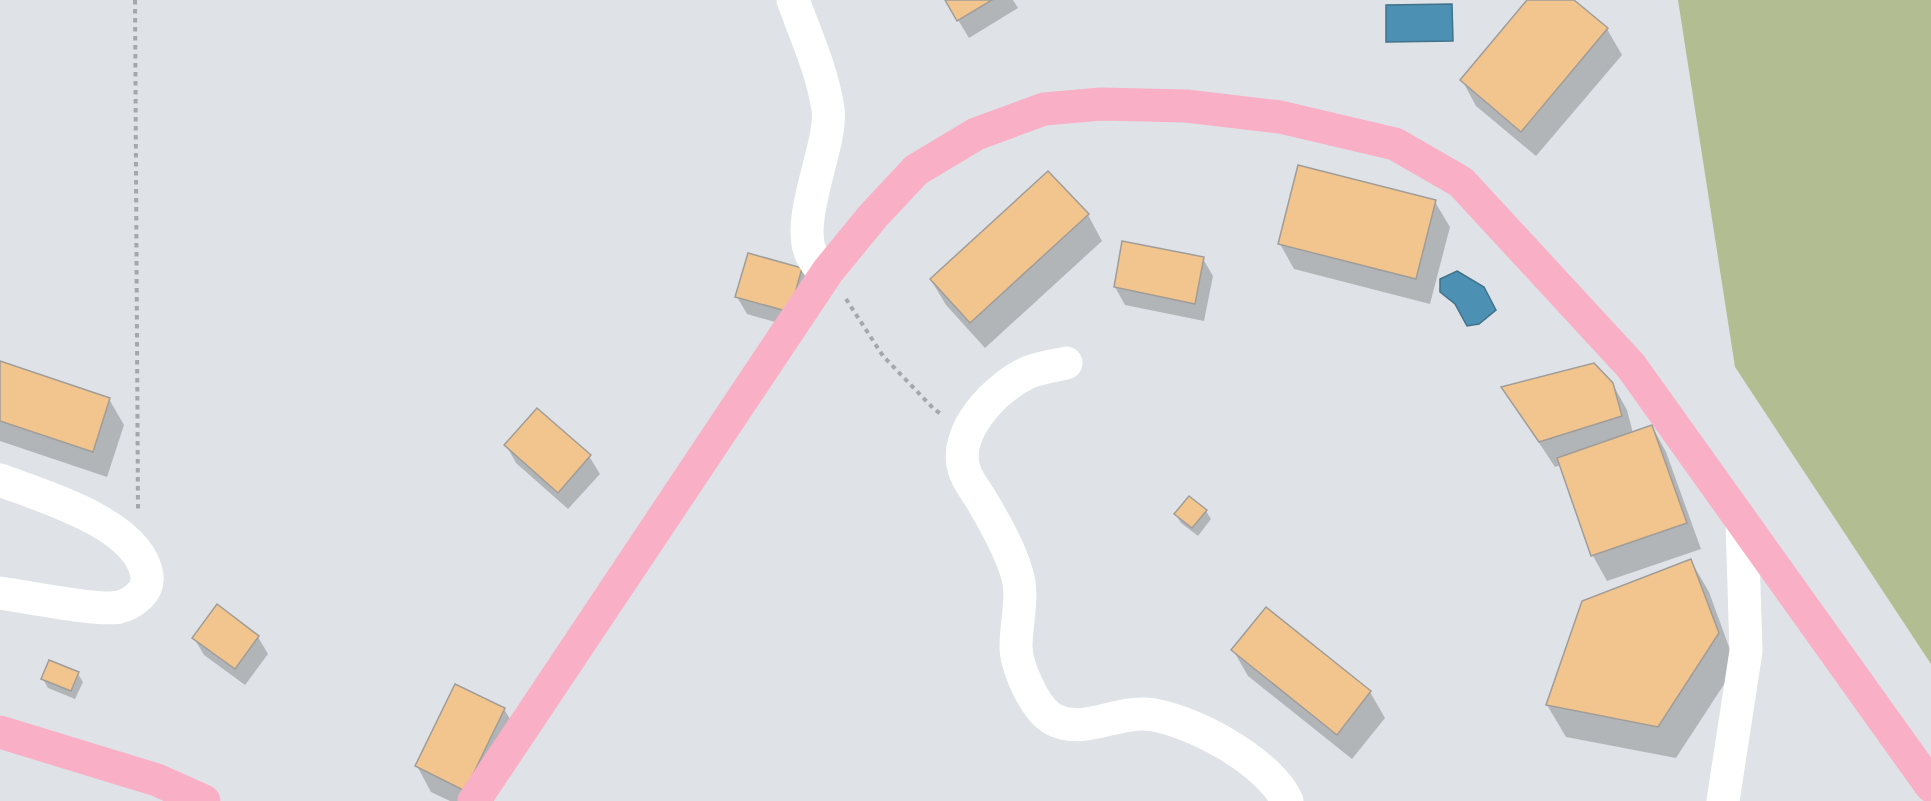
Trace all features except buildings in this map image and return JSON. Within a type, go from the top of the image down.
[{"type":"main road","points":[[474,801],[828,271],[873,216],[916,170],[976,134],[1044,109],[1101,104],[1186,106],[1280,117],[1395,144],[1461,182],[1631,366],[1931,786]]},
{"type":"main road","points":[[0,732],[157,780],[204,801]]},
{"type":"street","points":[[793,0],[817,61],[828,111],[820,167],[806,218],[808,251],[813,261],[828,271]]},
{"type":"street","points":[[1066,363],[1027,373],[1008,385],[985,406],[968,432],[962,449],[964,469],[991,517],[1017,575],[1016,649],[1026,682],[1036,701],[1052,718],[1079,725],[1144,714],[1188,724],[1234,748],[1282,790],[1287,801]]},
{"type":"street","points":[[0,480],[55,501],[118,532],[138,551],[146,566],[148,582],[138,598],[117,608],[0,593]]},
{"type":"street","points":[[1723,801],[1746,651],[1742,523]]},
{"type":"path","points":[[135,0],[138,551]]},
{"type":"path","points":[[828,271],[883,356],[933,408],[968,432]]},
{"type":"green space","points":[[1678,0],[1931,0],[1931,664],[1735,367]]},
{"type":"water","points":[[1452,4],[1453,41],[1386,42],[1386,5]]},
{"type":"water","points":[[1457,271],[1484,287],[1496,310],[1479,324],[1467,326],[1455,304],[1440,292],[1440,279]]}]
